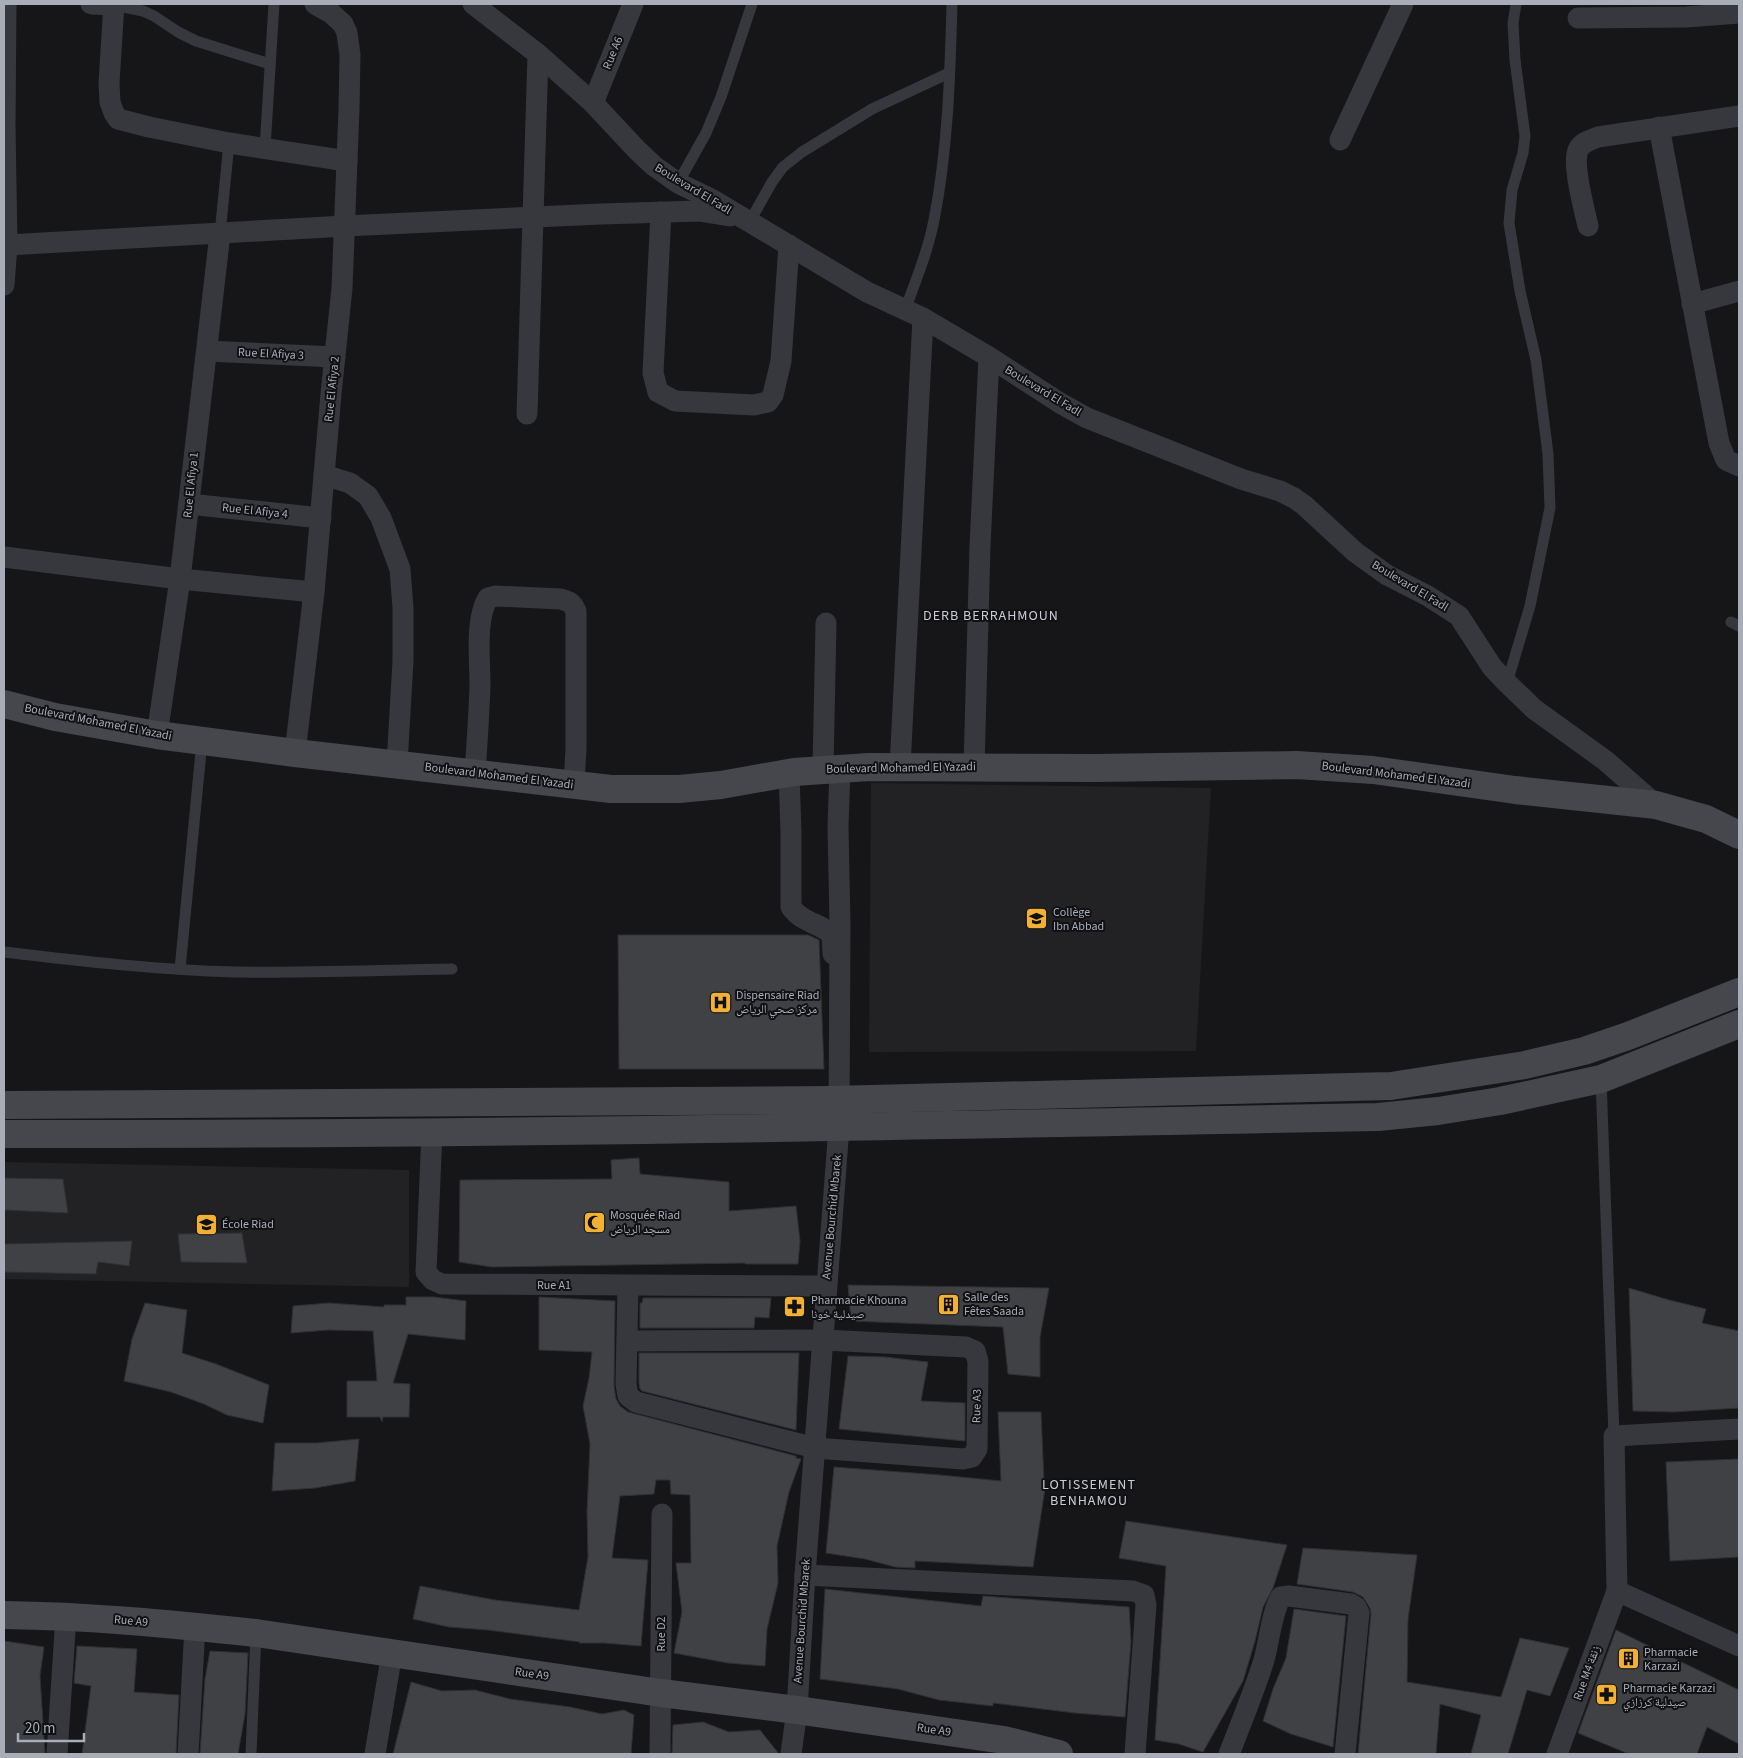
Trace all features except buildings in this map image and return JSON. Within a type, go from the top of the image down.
[{"type":"main road","name":"Boulevard Mohamed El Yazadi","points":[[4,704],[54,717],[157,735],[295,753],[611,789],[679,789],[721,785],[789,773],[832,768],[1097,768],[1260,765],[1338,767],[1426,776],[1515,790],[1656,806],[1706,819],[1739,835]]},
{"type":"main road","points":[[4,1105],[836,1100],[1391,1086],[1526,1065],[1584,1050],[1628,1036],[1739,992]]},
{"type":"main road","points":[[4,1134],[432,1132],[839,1127],[1378,1117],[1438,1111],[1500,1101],[1601,1079],[1739,1024]]},
{"type":"main road","name":"Rue A9","points":[[4,1615],[66,1616],[196,1626],[256,1633],[661,1693],[796,1710],[1005,1747],[1058,1754]]},
{"type":"street","points":[[4,285],[7,245],[4,112],[6,4]]},
{"type":"street","points":[[91,4],[114,5],[109,83],[110,102],[118,119],[149,128],[229,143],[347,161]]},
{"type":"street","name":"Rue El Afiya 2","points":[[295,753],[314,592],[342,288],[350,54],[343,24],[316,4]]},
{"type":"street","name":"Boulevard El Fadl","points":[[473,4],[538,54],[593,103],[654,166],[678,183],[713,200],[867,292],[914,314],[989,357],[1053,399],[1087,418],[1241,479],[1280,490],[1294,498],[1356,552],[1387,575],[1428,596],[1459,616],[1492,667],[1507,683],[1534,709],[1606,762],[1656,806]]},
{"type":"street","name":"Rue A6","points":[[593,103],[633,4]]},
{"type":"street","points":[[1340,140],[1404,4]]},
{"type":"street","points":[[1578,18],[1686,17],[1739,13]]},
{"type":"street","points":[[527,414],[538,54]]},
{"type":"street","points":[[1588,226],[1576,161],[1579,150],[1584,143],[1598,137],[1739,116]]},
{"type":"street","points":[[1659,127],[1719,443],[1726,460],[1739,466]]},
{"type":"street","points":[[7,245],[345,226],[661,212],[699,212],[745,220]]},
{"type":"street","points":[[661,212],[653,373],[658,392],[676,401],[754,405],[768,402],[773,395],[781,361],[789,245]]},
{"type":"street","name":"Rue El Afiya 1","points":[[157,735],[180,579],[220,234]]},
{"type":"street","points":[[1692,304],[1739,291]]},
{"type":"street","points":[[900,767],[914,314]]},
{"type":"street","name":"Rue El Afiya 3","points":[[207,351],[336,357]]},
{"type":"street","points":[[974,767],[980,546],[989,357]]},
{"type":"street","points":[[324,475],[350,483],[368,496],[381,518],[400,569],[403,608],[403,661],[397,764]]},
{"type":"street","name":"Rue El Afiya 4","points":[[189,504],[321,518]]},
{"type":"street","points":[[4,557],[180,579],[314,592]]},
{"type":"street","points":[[475,774],[480,686],[481,620],[484,604],[488,598],[496,596],[560,599],[569,601],[573,604],[576,611],[576,748],[574,785]]},
{"type":"street","name":"Avenue Bourchid Mbarek","points":[[791,1754],[796,1710],[839,1127],[836,1100],[838,827],[832,768],[826,623]]},
{"type":"street","points":[[789,773],[791,906],[806,921],[828,930],[833,938],[836,1100]]},
{"type":"street","name":"Rue A1","points":[[432,1132],[426,1272],[433,1280],[442,1284],[826,1286]]},
{"type":"street","points":[[627,1341],[628,1286]]},
{"type":"street","name":"Rue A3","points":[[823,1340],[966,1347],[975,1351],[978,1361],[977,1450],[972,1457],[964,1460],[815,1448],[636,1402],[628,1396],[626,1384],[627,1341],[823,1340]]},
{"type":"street","points":[[1739,1429],[1614,1436],[1617,1591],[1739,1646]]},
{"type":"street","name":"Rue D2","points":[[660,1754],[662,1514]]},
{"type":"street","points":[[805,1575],[1133,1591],[1144,1595],[1146,1604],[1135,1754]]},
{"type":"street","name":"Rue M4 زنقة","points":[[1557,1754],[1617,1591]]},
{"type":"street","points":[[1229,1754],[1261,1671],[1277,1604],[1282,1597],[1289,1596],[1351,1604],[1356,1607],[1359,1613],[1346,1754]]},
{"type":"street","points":[[57,1754],[66,1616]]},
{"type":"street","points":[[188,1754],[196,1626]]},
{"type":"street","points":[[375,1754],[392,1653]]},
{"type":"lane","points":[[265,148],[274,4]]},
{"type":"lane","points":[[678,183],[706,133],[721,97],[752,4]]},
{"type":"lane","points":[[914,314],[934,221],[944,158],[952,4]]},
{"type":"lane","points":[[1507,683],[1530,606],[1550,508],[1548,454],[1537,369],[1520,291],[1509,223],[1512,190],[1526,136],[1513,33],[1516,4]]},
{"type":"lane","points":[[114,5],[143,11],[196,41],[270,64]]},
{"type":"lane","points":[[745,220],[783,167],[802,152],[872,109],[948,73]]},
{"type":"lane","points":[[220,234],[229,143]]},
{"type":"lane","points":[[180,969],[202,741]]},
{"type":"lane","points":[[4,952],[69,960],[235,972],[452,969]]},
{"type":"lane","points":[[1601,1079],[1614,1436]]},
{"type":"lane","points":[[250,1754],[256,1633]]},
{"type":"shaded area","name":"Collège Ibn Abbad","points":[[871,783],[1211,788],[1196,1051],[869,1052]]},
{"type":"shaded area","name":"École Riad","points":[[4,1162],[409,1170],[409,1287],[4,1279]]},
{"type":"place","name":"Collège Ibn Abbad","points":[[1037,919]]},
{"type":"place","name":"Dispensaire Riad مركز صحي الرياض","points":[[720,1002]]},
{"type":"place","name":"Mosquée Riad مسجد الرياض","points":[[594,1222]]},
{"type":"place","name":"École Riad","points":[[206,1224]]},
{"type":"place","name":"Salle des Fêtes Saada","points":[[948,1304]]},
{"type":"place","name":"Pharmacie Khouna صيدلية خونا","points":[[795,1307]]},
{"type":"place","name":"Pharmacie Karzazi","points":[[1628,1659]]},
{"type":"place","name":"Pharmacie Karzazi صيدلية كرزازي","points":[[1607,1695]]},
{"type":"district","name":"DERB BERRAHMOUN","points":[[991,616]]},
{"type":"district","name":"LOTISSEMENT BENHAMOU","points":[[1089,1494]]}]
